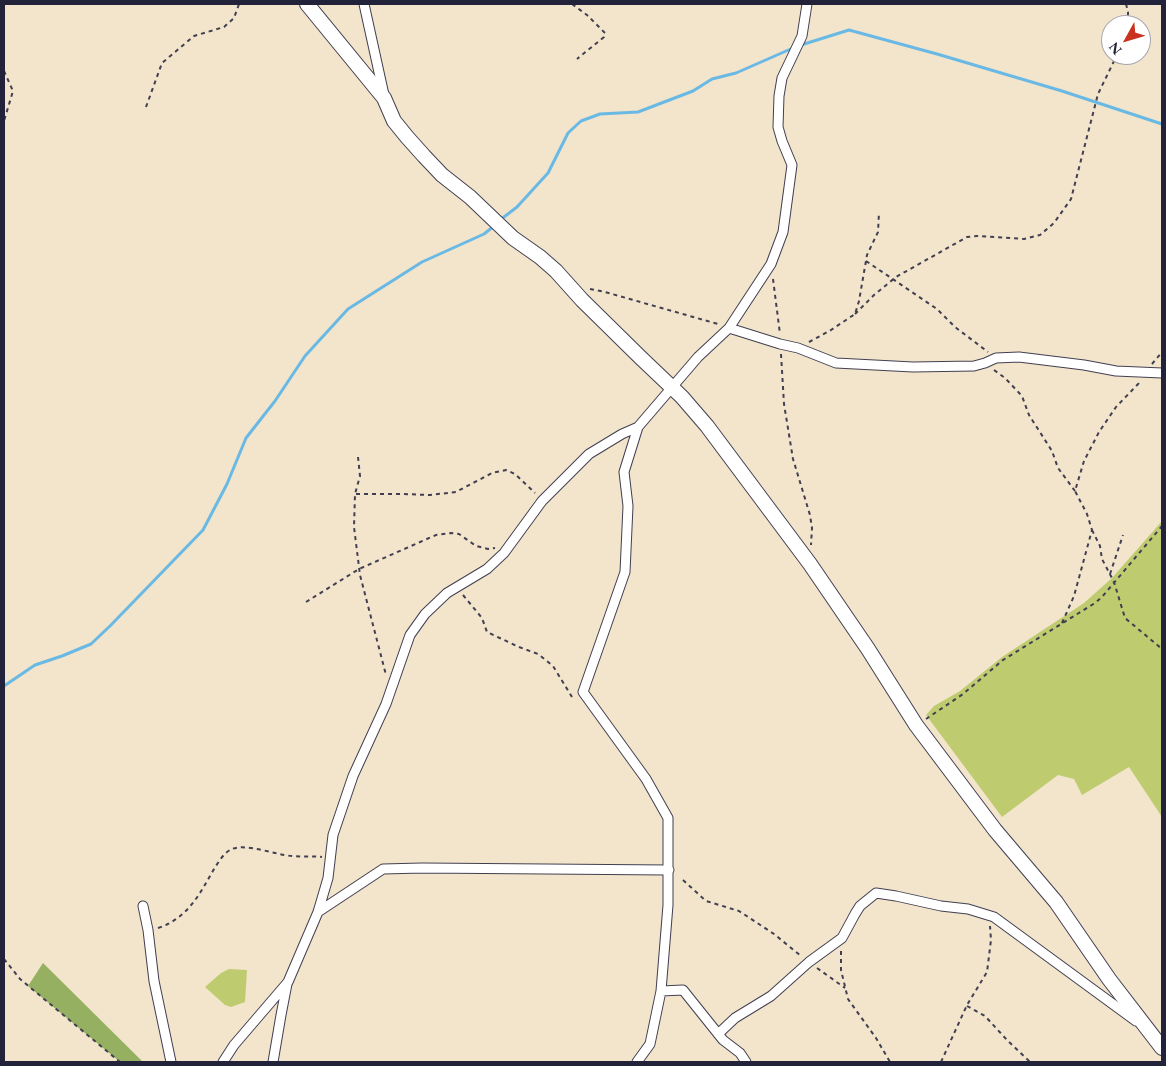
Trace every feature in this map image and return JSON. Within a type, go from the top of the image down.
[{"type":"street","points":[[307,4],[384,98]]},
{"type":"street","points":[[364,4],[384,98],[394,121],[442,175],[470,197],[513,238],[540,256],[556,271],[575,293],[682,397],[707,426],[810,564],[868,649],[916,725],[995,830],[1056,902],[1109,979],[1161,1044]]},
{"type":"street","points":[[637,1062],[650,1044],[661,991],[668,904],[668,818],[646,780],[583,692],[625,572],[628,506],[624,472],[638,427],[698,357],[729,328],[771,264],[783,232],[792,165],[778,127],[779,96],[782,78],[802,36],[807,4]]},
{"type":"street","points":[[729,328],[798,348],[836,363],[913,367],[974,366],[996,358],[1018,357],[1100,369],[1162,373]]},
{"type":"street","points":[[273,1062],[288,982],[318,912],[328,878],[333,835],[354,776],[389,695],[410,635],[425,614],[447,593],[487,569],[509,547],[542,501],[589,454],[622,434],[638,427]]},
{"type":"street","points":[[318,912],[384,869],[669,870]]},
{"type":"street","points":[[718,1034],[735,1018],[771,996],[809,962],[842,938],[860,906],[876,893],[941,906],[968,909],[994,917],[1147,1028]]},
{"type":"street","points":[[143,906],[154,981],[171,1062]]},
{"type":"street","points":[[223,1062],[234,1045],[288,982]]},
{"type":"street","points":[[661,991],[683,990],[723,1040],[740,1053],[746,1062]]},
{"type":"path","points":[[146,107],[162,64],[194,36],[224,27],[234,18],[238,4]]},
{"type":"path","points":[[572,4],[587,15],[605,33],[604,37],[577,59]]},
{"type":"path","points":[[798,348],[832,330],[855,314],[894,279],[967,237],[1024,239],[1040,235],[1054,223],[1071,199],[1098,94],[1112,65]]},
{"type":"path","points":[[4,71],[13,91],[4,121]]},
{"type":"path","points":[[855,314],[867,255],[878,232],[879,212]]},
{"type":"path","points":[[866,261],[937,309],[955,327],[996,358]]},
{"type":"path","points":[[771,264],[779,322],[784,404],[793,459],[810,515],[812,528],[810,564]]},
{"type":"path","points":[[575,293],[588,289],[605,292],[729,328]]},
{"type":"path","points":[[1075,492],[1084,461],[1099,432],[1116,407],[1137,385],[1147,373],[1151,364],[1162,352]]},
{"type":"path","points":[[974,366],[990,368],[999,372],[1022,396],[1029,415],[1052,451],[1058,468],[1075,492],[1087,514],[1100,546],[1102,559],[1114,582],[1125,618],[1162,649]]},
{"type":"path","points":[[358,457],[360,476],[355,494],[354,527],[360,569],[386,673],[389,695]]},
{"type":"path","points":[[355,494],[430,495],[456,492],[492,473],[506,470],[515,474],[542,501]]},
{"type":"path","points":[[916,725],[963,694],[1003,660],[1095,603],[1162,526]]},
{"type":"path","points":[[1062,624],[1074,596],[1092,530]]},
{"type":"path","points":[[306,602],[360,569],[436,534],[459,534],[476,546],[488,549],[509,547]]},
{"type":"path","points":[[1110,574],[1123,535]]},
{"type":"path","points":[[456,588],[482,618],[487,632],[538,654],[553,666],[572,697]]},
{"type":"path","points":[[148,930],[171,923],[184,914],[196,900],[219,862],[231,849],[246,847],[292,856],[330,858]]},
{"type":"path","points":[[683,880],[706,901],[740,911],[774,934],[845,988]]},
{"type":"path","points":[[941,1062],[967,1005],[987,972],[991,940],[990,928],[994,917]]},
{"type":"path","points":[[842,938],[841,970],[848,999],[876,1038],[890,1062]]},
{"type":"path","points":[[4,959],[20,979],[120,1062]]},
{"type":"path","points":[[967,1005],[985,1016],[1030,1062]]},
{"type":"green space","points":[[1162,521],[1162,817],[1129,767],[1082,795],[1074,779],[1058,775],[1002,817],[926,715],[934,706],[960,691],[1002,657],[1084,603],[1112,578]]},
{"type":"green space","points":[[43,963],[143,1062],[120,1062],[28,986]]},
{"type":"green space","points":[[229,969],[247,970],[245,1002],[231,1007],[225,1005],[205,987],[221,973]]},
{"type":"waterway","points":[[801,45],[849,30],[1062,91],[1162,124]]},
{"type":"waterway","points":[[500,220],[517,207],[548,173],[568,133],[581,121],[600,114],[638,112],[693,91],[712,79],[736,73],[793,48]]},
{"type":"waterway","points":[[4,686],[35,665],[91,644],[203,530],[227,484],[246,438],[275,401],[305,356],[348,309],[422,262],[484,234],[494,226]]}]
